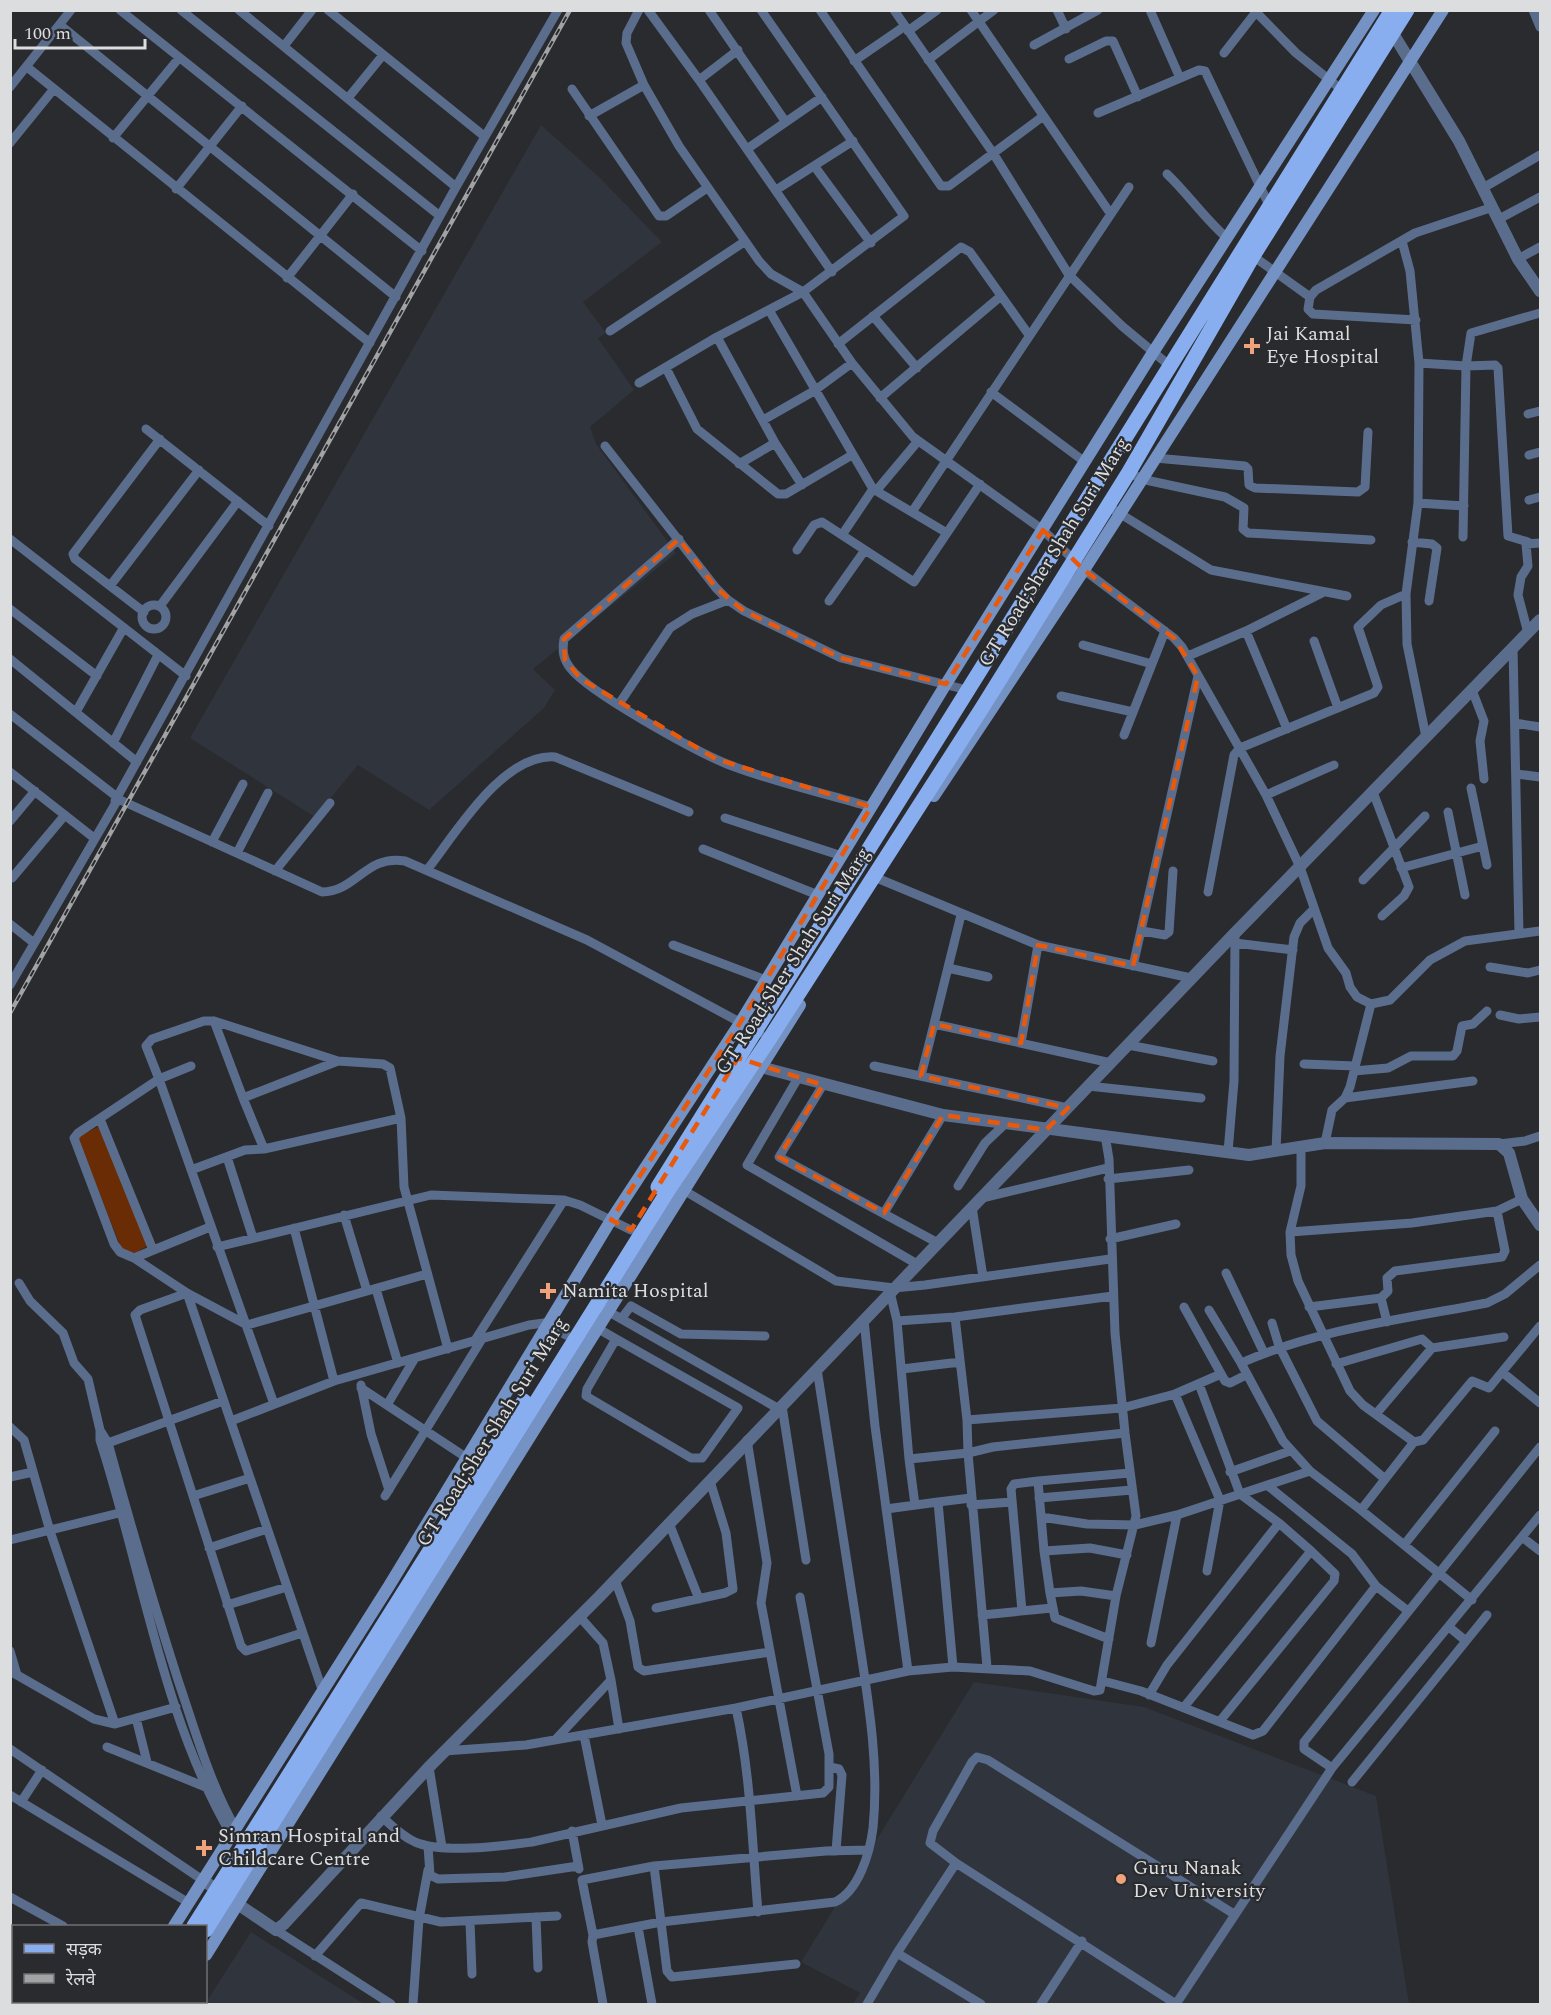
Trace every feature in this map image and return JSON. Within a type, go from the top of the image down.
[{"type":"main road","points":[[175,1925],[467,1458],[611,1220],[740,1023],[946,684],[1152,354],[1259,189],[1336,85],[1374,10]]},
{"type":"main road","name":"GT Road;Sher Shah Suri Marg","points":[[207,1928],[678,1186],[751,1062],[763,1035],[967,690],[1269,205],[1336,85],[1392,10]]},
{"type":"main road","name":"GT Road;Sher Shah Suri Marg","points":[[763,1035],[876,877],[982,708],[1079,565],[1135,475],[1253,256],[1407,10]]},
{"type":"main road","points":[[1135,475],[1155,458],[1412,62],[1443,10]]},
{"type":"main road","points":[[751,1062],[876,877]]},
{"type":"main road","name":"GT Road;Sher Shah Suri Marg","points":[[195,1925],[228,1896],[566,1335],[632,1230],[751,1062]]},
{"type":"main road","points":[[207,1952],[228,1896],[597,1328],[602,1308]]},
{"type":"street","points":[[10,87],[71,10]]},
{"type":"street","points":[[120,10],[422,251]]},
{"type":"street","points":[[181,10],[440,216]]},
{"type":"street","points":[[239,10],[456,187]]},
{"type":"street","points":[[284,46],[312,10]]},
{"type":"street","points":[[328,10],[484,136]]},
{"type":"street","points":[[12,981],[186,676],[484,136],[558,10]]},
{"type":"street","points":[[639,10],[627,33],[626,43],[644,85],[670,133],[744,242],[771,274],[802,292],[852,363],[907,432],[1043,530],[1079,565],[1165,631],[1188,656],[1266,795],[1300,867],[1331,955],[1346,973],[1353,992],[1371,1004],[1390,1000],[1430,960],[1452,946],[1477,937],[1540,930]]},
{"type":"street","points":[[648,10],[832,272]]},
{"type":"street","points":[[709,10],[785,121]]},
{"type":"street","points":[[639,383],[717,337],[802,292],[871,243],[904,215],[761,10]]},
{"type":"street","points":[[820,10],[941,186],[949,186],[1042,117]]},
{"type":"street","points":[[894,10],[993,153],[1070,275],[1152,354],[1170,366]]},
{"type":"street","points":[[854,61],[938,10]]},
{"type":"street","points":[[971,10],[1042,117],[1110,213]]},
{"type":"street","points":[[928,60],[994,10]]},
{"type":"street","points":[[1057,10],[1066,29]]},
{"type":"street","points":[[1034,45],[1098,10]]},
{"type":"street","points":[[1149,10],[1180,78]]},
{"type":"street","points":[[1533,10],[1540,27]]},
{"type":"street","points":[[1224,53],[1255,11],[1296,53],[1336,85]]},
{"type":"street","points":[[60,25],[396,297]]},
{"type":"street","points":[[1392,32],[1412,62],[1483,188],[1518,259],[1540,289]]},
{"type":"street","points":[[1069,59],[1106,41],[1113,41],[1138,97]]},
{"type":"street","points":[[699,80],[738,50]]},
{"type":"street","points":[[348,98],[383,55]]},
{"type":"street","points":[[113,138],[179,58]]},
{"type":"street","points":[[27,67],[370,343]]},
{"type":"street","points":[[1098,113],[1199,70],[1207,73],[1259,189],[1269,205]]},
{"type":"street","points":[[589,117],[644,85]]},
{"type":"street","points":[[572,89],[659,216],[666,216],[707,188]]},
{"type":"street","points":[[10,143],[53,90]]},
{"type":"street","points":[[747,149],[822,97]]},
{"type":"street","points":[[176,189],[242,106]]},
{"type":"street","points":[[776,190],[854,141]]},
{"type":"street","points":[[1483,188],[1540,155]]},
{"type":"street","points":[[815,167],[871,243]]},
{"type":"street","points":[[1167,174],[1190,197],[1206,219],[1227,238]]},
{"type":"street","points":[[912,512],[1129,187]]},
{"type":"street","points":[[287,278],[353,194]]},
{"type":"street","points":[[1498,219],[1540,197]]},
{"type":"street","points":[[1416,320],[1314,314],[1308,309],[1310,297],[1316,290],[1402,241],[1433,225],[1492,207]]},
{"type":"street","points":[[1402,241],[1410,271],[1419,363],[1418,503],[1406,594],[1411,669],[1426,737]]},
{"type":"street","points":[[610,330],[744,242]]},
{"type":"street","points":[[838,344],[961,247],[970,252],[1029,335]]},
{"type":"street","points":[[1518,259],[1540,247]]},
{"type":"street","points":[[1253,256],[1310,297]]},
{"type":"street","points":[[880,398],[1001,296]]},
{"type":"street","points":[[769,310],[814,391],[875,490],[947,533]]},
{"type":"street","points":[[1463,537],[1466,366],[1471,333],[1540,313]]},
{"type":"street","points":[[873,316],[916,369]]},
{"type":"street","points":[[717,337],[775,442],[802,485]]},
{"type":"street","points":[[763,420],[814,391],[852,363]]},
{"type":"street","points":[[1419,363],[1495,365],[1498,368],[1508,536],[1528,543],[1540,543]]},
{"type":"street","points":[[666,368],[698,429],[778,494],[786,494],[852,455]]},
{"type":"street","points":[[991,392],[1085,462]]},
{"type":"street","points":[[1528,414],[1540,411]]},
{"type":"street","points":[[146,429],[269,526]]},
{"type":"street","points":[[1155,458],[1245,466],[1248,469],[1250,484],[1255,488],[1358,492],[1365,487],[1368,432]]},
{"type":"street","points":[[144,612],[152,605],[160,606],[165,611],[166,619],[158,627],[151,628],[145,623],[144,612],[75,559],[72,554],[160,440]]},
{"type":"street","points":[[842,535],[875,490],[918,441]]},
{"type":"street","points":[[739,464],[775,442]]},
{"type":"street","points":[[605,446],[728,600],[841,658],[967,690]]},
{"type":"street","points":[[1529,455],[1540,452]]},
{"type":"street","points":[[110,586],[199,471]]},
{"type":"street","points":[[1135,475],[1225,497],[1244,508],[1243,529],[1248,533],[1371,540]]},
{"type":"street","points":[[797,550],[818,522],[914,582],[980,484]]},
{"type":"street","points":[[1528,500],[1540,497]]},
{"type":"street","points":[[160,606],[238,501]]},
{"type":"street","points":[[1418,503],[1464,506]]},
{"type":"street","points":[[1113,509],[1205,568],[1347,596]]},
{"type":"street","points":[[10,539],[186,676]]},
{"type":"street","points":[[679,539],[564,639],[562,652],[571,669],[581,679],[619,704],[728,764],[871,807]]},
{"type":"street","points":[[1412,542],[1432,544],[1437,548],[1429,601]]},
{"type":"street","points":[[1528,543],[1528,566],[1521,577],[1518,595],[1528,633]]},
{"type":"street","points":[[829,601],[865,550]]},
{"type":"street","points":[[1188,656],[1246,631],[1324,592]]},
{"type":"street","points":[[1208,892],[1234,755],[1240,748],[1374,693],[1378,687],[1358,627],[1381,605],[1406,594]]},
{"type":"street","points":[[619,704],[670,628],[692,614],[728,600]]},
{"type":"street","points":[[10,609],[97,676]]},
{"type":"street","points":[[276,1930],[284,1924],[381,1816],[615,1580],[1191,978],[1235,938],[1300,867],[1540,620]]},
{"type":"street","points":[[76,712],[123,629]]},
{"type":"street","points":[[1124,735],[1165,631]]},
{"type":"street","points":[[1246,631],[1287,729]]},
{"type":"street","points":[[1314,641],[1338,708]]},
{"type":"street","points":[[1083,645],[1152,664]]},
{"type":"street","points":[[1513,648],[1519,934]]},
{"type":"street","points":[[113,743],[158,655]]},
{"type":"street","points":[[12,664],[137,762]]},
{"type":"street","points":[[1133,966],[1198,676]]},
{"type":"street","points":[[1472,690],[1484,721],[1479,741],[1484,779]]},
{"type":"street","points":[[1061,696],[1133,712]]},
{"type":"street","points":[[10,714],[116,799],[312,889],[328,892],[345,885],[374,864],[385,860],[405,861],[587,940],[763,1035]]},
{"type":"street","points":[[1515,723],[1540,727]]},
{"type":"street","points":[[427,870],[497,782],[513,769],[540,756],[555,758],[689,812]]},
{"type":"street","points":[[1266,795],[1334,765]]},
{"type":"street","points":[[10,772],[94,838]]},
{"type":"street","points":[[1517,774],[1540,777]]},
{"type":"street","points":[[212,842],[243,784]]},
{"type":"street","points":[[1471,788],[1487,865]]},
{"type":"street","points":[[10,821],[35,791]]},
{"type":"street","points":[[1372,792],[1408,890],[1382,916]]},
{"type":"street","points":[[237,853],[268,793]]},
{"type":"street","points":[[275,871],[330,803]]},
{"type":"street","points":[[1448,812],[1465,895]]},
{"type":"street","points":[[12,878],[65,814]]},
{"type":"street","points":[[1364,880],[1425,816]]},
{"type":"street","points":[[725,818],[842,856]]},
{"type":"street","points":[[1401,868],[1483,846]]},
{"type":"street","points":[[702,849],[818,895]]},
{"type":"street","points":[[1142,931],[1165,935],[1169,932],[1173,871]]},
{"type":"street","points":[[876,877],[961,915],[1038,945],[1191,978]]},
{"type":"street","points":[[1276,1151],[1280,1056],[1293,950],[1297,929],[1314,909]]},
{"type":"street","points":[[921,1076],[961,915]]},
{"type":"street","points":[[10,924],[34,944]]},
{"type":"street","points":[[1235,938],[1293,950]]},
{"type":"street","points":[[1228,1152],[1234,1081],[1235,938]]},
{"type":"street","points":[[673,945],[766,980]]},
{"type":"street","points":[[1021,1043],[1038,945]]},
{"type":"street","points":[[948,968],[988,977]]},
{"type":"street","points":[[1490,968],[1528,973],[1540,970]]},
{"type":"street","points":[[1325,1143],[1332,1110],[1345,1098],[1355,1069],[1371,1004]]},
{"type":"street","points":[[1304,1064],[1355,1069],[1388,1068],[1412,1056],[1453,1056],[1457,1052],[1462,1026],[1473,1024],[1487,1011]]},
{"type":"street","points":[[1500,1015],[1519,1019],[1540,1017]]},
{"type":"street","points":[[274,1404],[159,1079],[146,1051],[148,1042],[204,1021],[214,1021],[338,1061],[383,1064],[390,1068],[401,1118],[401,1169],[407,1200],[448,1349]]},
{"type":"street","points":[[214,1021],[264,1149]]},
{"type":"street","points":[[934,1024],[1111,1063]]},
{"type":"street","points":[[1128,1045],[1213,1061]]},
{"type":"street","points":[[243,1098],[338,1061]]},
{"type":"street","points":[[751,1062],[822,1085],[943,1115],[1249,1155],[1325,1143],[1500,1144],[1526,1141],[1540,1136]]},
{"type":"street","points":[[191,1066],[159,1079],[76,1135],[75,1142],[114,1244],[120,1251],[187,1293],[247,1325],[427,1274]]},
{"type":"street","points":[[874,1066],[1068,1108]]},
{"type":"street","points":[[798,1078],[747,1165],[917,1264]]},
{"type":"street","points":[[1345,1098],[1473,1082]]},
{"type":"street","points":[[822,1085],[780,1157],[938,1243]]},
{"type":"street","points":[[1088,1086],[1201,1098]]},
{"type":"street","points":[[884,1213],[943,1115]]},
{"type":"street","points":[[191,1170],[245,1150],[264,1149],[401,1118]]},
{"type":"street","points":[[100,1119],[153,1250]]},
{"type":"street","points":[[958,1185],[985,1143],[1005,1124]]},
{"type":"street","points":[[444,1751],[502,1747],[619,1729],[818,1692],[908,1671],[953,1667],[1030,1671],[1094,1691],[1100,1690],[1116,1596],[1135,1526],[1136,1508],[1122,1408],[1110,1258],[1108,1168],[1104,1135]]},
{"type":"street","points":[[1500,1144],[1509,1153],[1522,1199],[1540,1225]]},
{"type":"street","points":[[1301,1146],[1301,1186],[1290,1233],[1294,1268],[1309,1307],[1350,1391],[1414,1442]]},
{"type":"street","points":[[227,1156],[254,1238]]},
{"type":"street","points":[[976,1202],[1108,1168]]},
{"type":"street","points":[[1108,1179],[1189,1170]]},
{"type":"street","points":[[678,1186],[836,1281],[892,1290],[1110,1258]]},
{"type":"street","points":[[217,1247],[407,1200],[445,1194],[564,1200],[632,1230]]},
{"type":"street","points":[[1290,1233],[1412,1223],[1497,1211],[1522,1199]]},
{"type":"street","points":[[358,1374],[387,1493],[564,1200]]},
{"type":"street","points":[[976,1202],[983,1277]]},
{"type":"street","points":[[1309,1307],[1381,1298],[1388,1291],[1387,1278],[1395,1271],[1502,1257],[1505,1251],[1497,1211]]},
{"type":"street","points":[[344,1215],[398,1363]]},
{"type":"street","points":[[1110,1239],[1176,1224]]},
{"type":"street","points":[[134,1258],[210,1227]]},
{"type":"street","points":[[294,1228],[334,1382]]},
{"type":"street","points":[[1241,1363],[1279,1346],[1322,1335],[1497,1300],[1540,1265]]},
{"type":"street","points":[[1226,1273],[1264,1353]]},
{"type":"street","points":[[19,1283],[30,1301],[67,1339],[74,1363],[91,1384],[100,1440],[145,1607],[176,1707],[208,1788],[234,1833]]},
{"type":"street","points":[[892,1290],[915,1505]]},
{"type":"street","points":[[187,1293],[322,1692]]},
{"type":"street","points":[[187,1293],[140,1310],[135,1315],[227,1605],[246,1651],[302,1634]]},
{"type":"street","points":[[897,1322],[955,1317],[1113,1296]]},
{"type":"street","points":[[1381,1298],[1387,1322]]},
{"type":"street","points":[[621,1318],[631,1306],[681,1334],[765,1336]]},
{"type":"street","points":[[1184,1307],[1228,1383],[1246,1375]]},
{"type":"street","points":[[602,1308],[780,1408]]},
{"type":"street","points":[[1209,1310],[1290,1451],[1310,1471],[1472,1600]]},
{"type":"street","points":[[955,1317],[987,1668]]},
{"type":"street","points":[[864,1320],[908,1671]]},
{"type":"street","points":[[231,1421],[358,1374],[537,1323],[549,1325],[566,1335]]},
{"type":"street","points":[[1272,1323],[1279,1346],[1317,1421],[1385,1479]]},
{"type":"street","points":[[1361,1510],[1414,1442],[1423,1440],[1469,1381],[1489,1388],[1540,1326]]},
{"type":"street","points":[[597,1328],[738,1408],[702,1458],[691,1458],[586,1396],[587,1389],[616,1339]]},
{"type":"street","points":[[663,1343],[671,1329]]},
{"type":"street","points":[[1376,1414],[1432,1348],[1504,1337]]},
{"type":"street","points":[[1336,1364],[1422,1339],[1432,1348]]},
{"type":"street","points":[[387,1405],[415,1358]]},
{"type":"street","points":[[902,1369],[960,1362]]},
{"type":"street","points":[[593,1935],[662,1922],[758,1912],[842,1899],[856,1880],[873,1827],[875,1770],[865,1682],[817,1369]]},
{"type":"street","points":[[1502,1372],[1537,1400],[1540,1388]]},
{"type":"street","points":[[966,1420],[1122,1408],[1175,1394],[1221,1374]]},
{"type":"street","points":[[1199,1384],[1240,1494],[1279,1523],[1335,1574],[1334,1581],[1220,1721]]},
{"type":"street","points":[[361,1388],[467,1458]]},
{"type":"street","points":[[1175,1394],[1220,1500],[1208,1571]]},
{"type":"street","points":[[108,1443],[223,1401]]},
{"type":"street","points":[[780,1408],[806,1560]]},
{"type":"street","points":[[10,1426],[24,1440],[50,1531],[115,1724]]},
{"type":"street","points":[[100,1430],[108,1443],[140,1560],[187,1707],[234,1833]]},
{"type":"street","points":[[1404,1545],[1495,1431]]},
{"type":"street","points":[[909,1459],[968,1453],[993,1447],[1125,1433]]},
{"type":"street","points":[[747,1440],[767,1563],[760,1595],[797,1796]]},
{"type":"street","points":[[1332,1768],[1304,1749],[1304,1742],[1540,1447]]},
{"type":"street","points":[[1230,1472],[1290,1451]]},
{"type":"street","points":[[1041,1517],[1087,1524],[1135,1526],[1177,1515],[1310,1471]]},
{"type":"street","points":[[10,1477],[33,1472]]},
{"type":"street","points":[[1022,1611],[1011,1489],[1014,1484],[1130,1473]]},
{"type":"street","points":[[193,1496],[250,1479]]},
{"type":"street","points":[[656,1608],[731,1591],[734,1585],[726,1533],[710,1481]]},
{"type":"street","points":[[1038,1481],[1044,1551],[1055,1618],[1108,1639]]},
{"type":"street","points":[[1268,1485],[1352,1554],[1376,1586],[1408,1611]]},
{"type":"street","points":[[1039,1498],[1132,1490]]},
{"type":"street","points":[[886,1509],[938,1502],[1012,1502]]},
{"type":"street","points":[[938,1502],[953,1667]]},
{"type":"street","points":[[10,1540],[119,1512]]},
{"type":"street","points":[[1151,1643],[1177,1515]]},
{"type":"street","points":[[1234,1914],[983,1758],[977,1757],[972,1762],[930,1837],[930,1842],[956,1863],[1082,1941],[1176,2004],[1332,1768],[1540,1515]]},
{"type":"street","points":[[669,1523],[699,1599]]},
{"type":"street","points":[[1149,1695],[1167,1665],[1279,1523]]},
{"type":"street","points":[[209,1548],[267,1529]]},
{"type":"street","points":[[1522,1537],[1540,1551]]},
{"type":"street","points":[[1044,1551],[1090,1548],[1127,1556]]},
{"type":"street","points":[[1184,1707],[1311,1551]]},
{"type":"street","points":[[615,1580],[630,1621],[638,1666],[644,1671],[771,1652]]},
{"type":"street","points":[[1103,1681],[1184,1707],[1253,1735],[1260,1734],[1376,1586]]},
{"type":"street","points":[[227,1605],[287,1587]]},
{"type":"street","points":[[1050,1593],[1081,1591],[1116,1596]]},
{"type":"street","points":[[381,1816],[404,1836],[428,1846],[532,1842],[572,1831],[681,1808],[797,1796],[827,1790],[831,1767],[800,1597]]},
{"type":"street","points":[[982,1615],[1052,1608]]},
{"type":"street","points":[[1352,1782],[1487,1615]]},
{"type":"street","points":[[579,1616],[603,1643],[619,1729]]},
{"type":"street","points":[[1449,1627],[1466,1641]]},
{"type":"street","points":[[10,1652],[14,1673],[94,1719],[115,1724],[176,1707]]},
{"type":"street","points":[[556,1739],[611,1680]]},
{"type":"street","points":[[736,1708],[752,1801],[758,1912]]},
{"type":"street","points":[[136,1718],[147,1762]]},
{"type":"street","points":[[584,1735],[602,1825]]},
{"type":"street","points":[[107,1746],[208,1788]]},
{"type":"street","points":[[10,1749],[276,1930],[391,2004]]},
{"type":"street","points":[[429,1767],[442,1847]]},
{"type":"street","points":[[831,1767],[839,1769],[842,1775],[836,1851]]},
{"type":"street","points":[[21,1802],[42,1770]]},
{"type":"street","points":[[10,1795],[189,1903]]},
{"type":"street","points":[[572,1831],[593,1935],[592,1942],[603,2004]]},
{"type":"street","points":[[413,2004],[419,1919],[428,1870],[428,1846]]},
{"type":"street","points":[[582,1880],[654,1866],[867,1850]]},
{"type":"street","points":[[867,2004],[897,1953],[956,1863]]},
{"type":"street","points":[[428,1870],[430,1875],[438,1879],[477,1878],[518,1876],[578,1866]]},
{"type":"street","points":[[654,1866],[668,1971],[672,1977],[795,1964]]},
{"type":"street","points":[[10,1897],[61,1925]]},
{"type":"street","points":[[315,1956],[361,1903],[419,1919],[441,1922],[558,1916]]},
{"type":"street","points":[[536,1917],[538,1968]]},
{"type":"street","points":[[470,1922],[472,1974]]},
{"type":"street","points":[[639,1927],[652,2004]]},
{"type":"street","points":[[1041,2004],[1082,1941]]},
{"type":"street","points":[[897,1953],[981,2004]]},
{"type":"highlighted area","points":[[1043,530],[1084,570],[1174,638],[1198,676],[1133,966],[1038,945],[1021,1043],[934,1024],[921,1076],[1068,1108],[1046,1130],[943,1115],[884,1213],[779,1157],[823,1085],[738,1058],[631,1230],[611,1220],[740,1023],[871,807],[716,759],[581,679],[565,660],[564,639],[679,539],[716,588],[744,611],[841,658],[946,684]]},
{"type":"shaded area","points":[[541,125],[598,176],[662,242],[583,302],[606,333],[598,338],[634,390],[590,427],[596,444],[676,553],[533,669],[555,690],[544,708],[429,810],[358,765],[315,817],[190,738]]},
{"type":"shaded area","points":[[100,1126],[147,1246],[135,1253],[122,1250],[77,1137]]},
{"type":"shaded area","name":"Guru Nanak Dev University","points":[[974,1682],[1144,1707],[1376,1796],[1409,2004],[853,2004],[860,1993],[801,1962]]},
{"type":"shaded area","points":[[251,1932],[364,2004],[205,2004]]},
{"type":"railway","points":[[10,1013],[570,10]]},
{"type":"place","name":"Jai Kamal Eye Hospital","points":[[1252,346]]},
{"type":"place","name":"Namita Hospital","points":[[548,1291]]},
{"type":"place","name":"Simran Hospital and Childcare Centre","points":[[204,1848]]},
{"type":"place","name":"Guru Nanak Dev University","points":[[1121,1879]]}]
